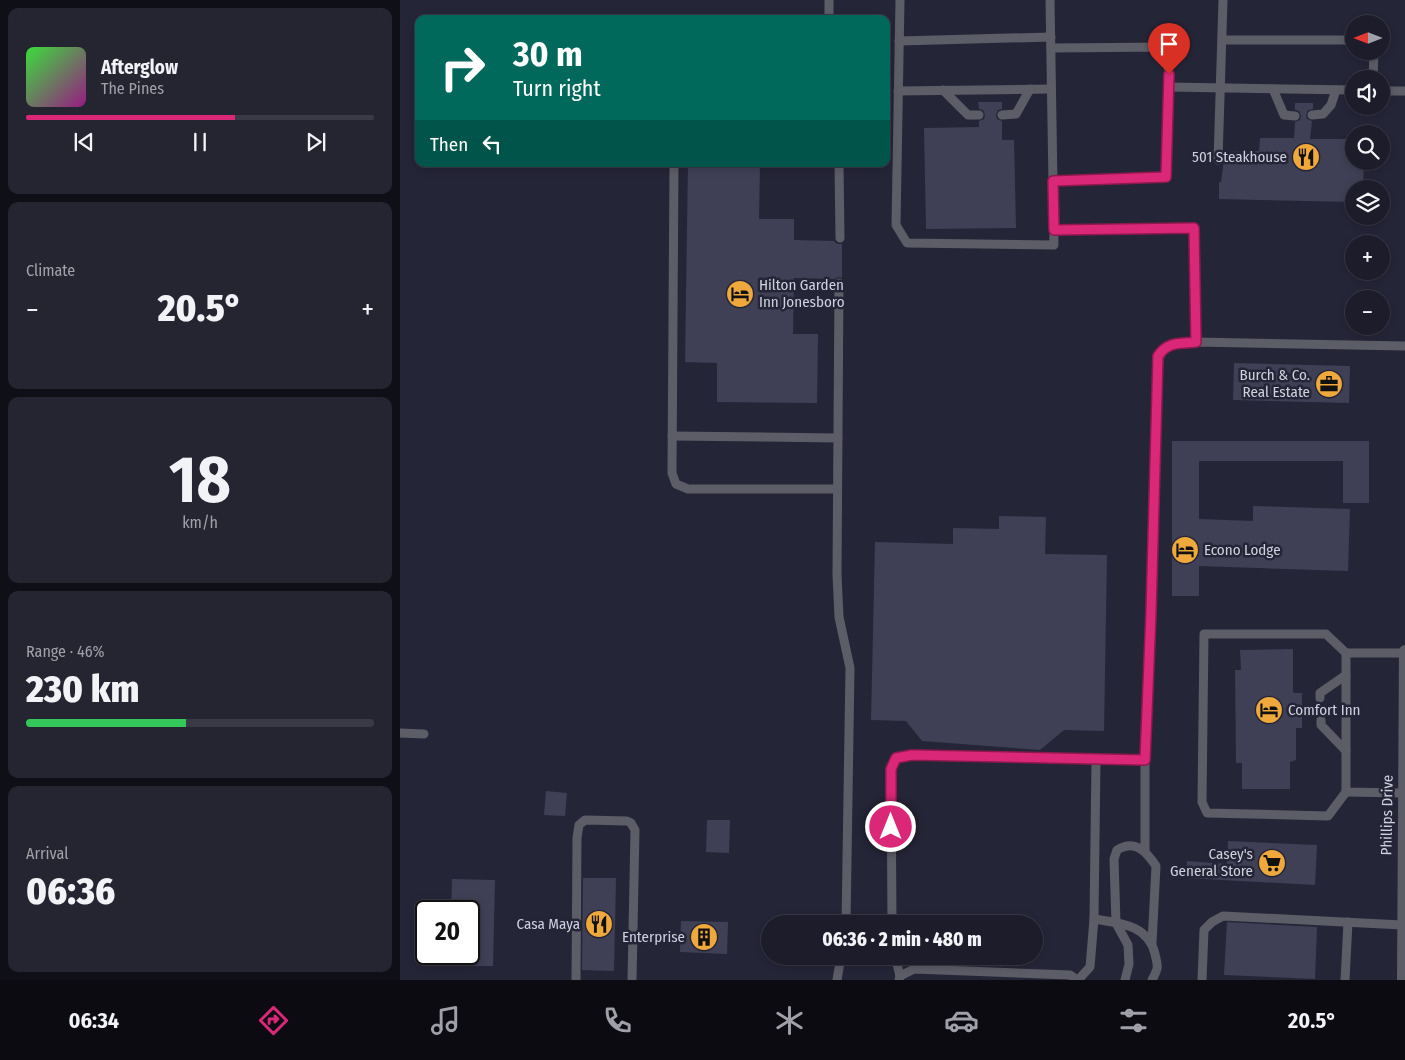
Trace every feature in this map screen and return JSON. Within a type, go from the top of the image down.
[{"type":"street","name":"Phillips Drive","points":[[1403,980],[1405,652]]},
{"type":"lane","points":[[829,0],[829,15]]},
{"type":"lane","points":[[900,0],[896,225],[907,243],[1054,245],[1050,0]]},
{"type":"lane","points":[[1218,160],[1223,0]]},
{"type":"lane","points":[[899,42],[1050,37]]},
{"type":"lane","points":[[1222,40],[1345,40]]},
{"type":"lane","points":[[1051,48],[1169,47],[1166,177],[1053,181]]},
{"type":"lane","points":[[1168,88],[1345,90]]},
{"type":"lane","points":[[1002,115],[1016,114],[1030,89]]},
{"type":"lane","points":[[898,91],[1051,89]]},
{"type":"lane","points":[[1273,89],[1284,115],[1295,116]]},
{"type":"lane","points":[[943,90],[968,115],[979,115]]},
{"type":"lane","points":[[1312,115],[1323,114],[1331,105],[1336,90]]},
{"type":"lane","points":[[1390,91],[1405,91]]},
{"type":"lane","points":[[674,167],[672,473],[676,484],[688,489],[837,489]]},
{"type":"lane","points":[[839,167],[840,238]]},
{"type":"lane","points":[[1054,230],[1194,228],[1196,342]]},
{"type":"lane","points":[[840,283],[836,575],[839,617],[850,668],[846,915]]},
{"type":"lane","points":[[1145,851],[1145,760],[1158,356],[1164,347],[1196,342],[1405,346]]},
{"type":"lane","points":[[672,436],[838,438]]},
{"type":"lane","points":[[1346,653],[1346,792],[1328,816],[1207,813],[1202,802],[1204,634],[1326,634],[1346,653],[1405,652]]},
{"type":"lane","points":[[1320,698],[1320,693],[1346,675]]},
{"type":"lane","points":[[1321,720],[1321,724],[1346,751]]},
{"type":"lane","points":[[400,733],[424,734]]},
{"type":"lane","points":[[892,915],[891,769],[896,758],[912,755],[1145,760]]},
{"type":"lane","points":[[897,965],[899,978],[914,969],[1070,975],[1078,980],[1090,967],[1094,920],[1096,760]]},
{"type":"lane","points":[[1346,792],[1404,793]]},
{"type":"lane","points":[[576,980],[577,838],[579,826],[585,820],[627,821],[631,823],[635,830],[632,980]]},
{"type":"lane","points":[[1124,980],[1129,964],[1128,945],[1116,923],[1114,859],[1117,850],[1124,845],[1138,847],[1145,851],[1156,866],[1152,943],[1158,969],[1152,980]]},
{"type":"lane","points":[[1202,980],[1204,930],[1212,922],[1223,916],[1402,925]]},
{"type":"lane","points":[[1094,920],[1137,928],[1152,943]]},
{"type":"lane","points":[[1345,980],[1348,922]]},
{"type":"lane","points":[[837,980],[840,965]]},
{"type":"building","points":[[978,102],[1002,102],[1002,109],[998,110],[996,115],[997,119],[1002,121],[1002,140],[1014,140],[1016,228],[926,229],[924,128],[979,127],[979,121],[984,119],[985,115],[983,110],[979,109]]},
{"type":"building","name":"501 Steakhouse","points":[[1295,103],[1313,103],[1313,109],[1308,110],[1306,115],[1307,119],[1312,121],[1310,139],[1345,139],[1345,170],[1364,170],[1363,180],[1345,180],[1345,202],[1219,199],[1219,182],[1221,182],[1225,152],[1259,151],[1260,138],[1294,138],[1295,122],[1300,120],[1301,116],[1299,111],[1295,110]]},
{"type":"building","name":"Hilton Garden Inn Jonesboro","points":[[688,167],[760,167],[759,219],[794,219],[794,240],[834,241],[837,244],[842,244],[842,278],[794,278],[793,334],[818,334],[817,403],[717,402],[717,363],[685,362]]},
{"type":"building","points":[[1234,363],[1350,366],[1349,403],[1233,400]]},
{"type":"building","points":[[1172,441],[1369,441],[1369,503],[1343,503],[1343,461],[1199,461],[1199,519],[1253,521],[1253,506],[1350,509],[1348,571],[1199,566],[1199,596],[1172,596]]},
{"type":"building","points":[[999,516],[1046,517],[1045,554],[1107,555],[1104,731],[1064,730],[1040,750],[922,741],[906,721],[871,720],[875,542],[953,544],[953,528],[999,529]]},
{"type":"building","name":"Comfort Inn","points":[[1293,649],[1293,693],[1302,693],[1302,728],[1296,728],[1296,760],[1290,762],[1290,789],[1242,789],[1242,763],[1236,763],[1235,670],[1241,670],[1240,650]]},
{"type":"building","points":[[546,791],[567,793],[565,816],[544,815]]},
{"type":"building","points":[[707,820],[730,820],[729,853],[706,852]]},
{"type":"building","name":"Casey's General Store","points":[[1228,841],[1317,845],[1315,885],[1186,878],[1187,861],[1227,864]]},
{"type":"building","name":"Casa Maya","points":[[583,878],[616,878],[614,971],[582,970]]},
{"type":"building","points":[[452,879],[495,880],[493,966],[469,966],[480,965],[480,900],[451,900]]},
{"type":"building","name":"Enterprise","points":[[681,921],[728,922],[727,954],[680,952]]},
{"type":"building","name":"Casey's General Store","points":[[1227,922],[1317,927],[1315,979],[1224,975]]},
{"type":"place","name":"501 Steakhouse","points":[[1306,157]]},
{"type":"place","name":"Hilton Garden Inn Jonesboro","points":[[740,294]]},
{"type":"place","name":"Burch & Co. Real Estate","points":[[1329,384]]},
{"type":"place","name":"Econo Lodge","points":[[1185,550]]},
{"type":"place","name":"Comfort Inn","points":[[1269,710]]},
{"type":"place","name":"Casey's General Store","points":[[1272,863]]},
{"type":"place","name":"Casa Maya","points":[[599,924]]},
{"type":"place","name":"Enterprise","points":[[704,937]]},
{"type":"route","points":[[891,827],[891,769],[896,758],[912,755],[1145,760],[1158,356],[1164,347],[1196,342],[1194,228],[1054,230],[1053,181],[1166,177],[1169,74]]}]
